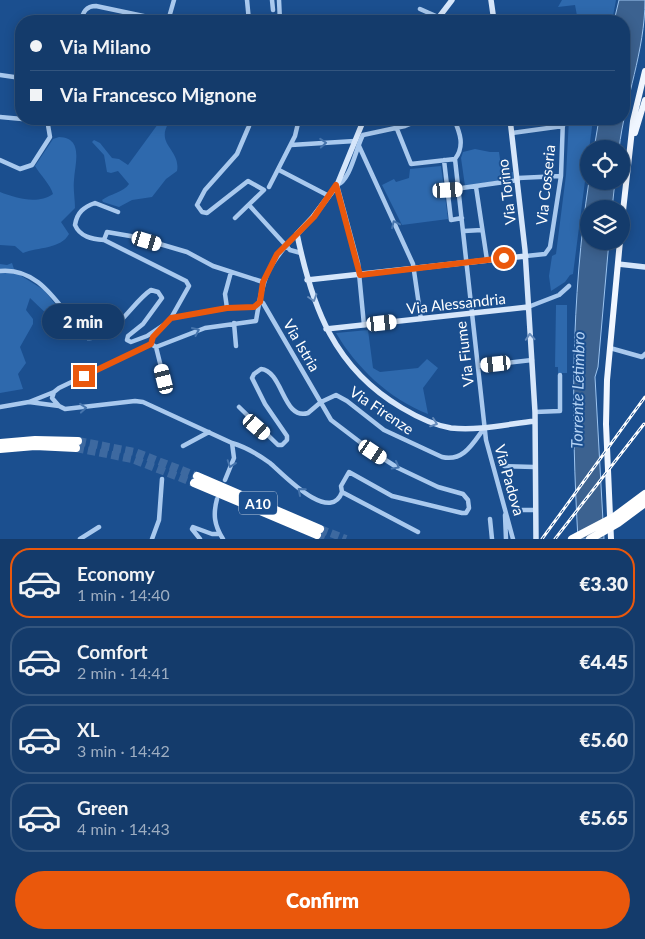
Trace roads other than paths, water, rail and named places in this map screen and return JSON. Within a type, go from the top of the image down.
[{"type":"highway","points":[[0,443],[35,440],[77,444],[0,449]]},
{"type":"highway","name":"A10","points":[[195,480],[318,532]]},
{"type":"highway","points":[[572,539],[614,517],[645,494]]},
{"type":"highway","points":[[590,539],[618,523],[645,503]]},
{"type":"main road","points":[[630,142],[638,96],[645,71]]},
{"type":"main road","points":[[630,147],[645,100]]},
{"type":"main road","points":[[611,539],[606,424],[610,348],[619,250]]},
{"type":"street","points":[[169,15],[174,0]]},
{"type":"street","points":[[247,0],[248,15]]},
{"type":"street","points":[[272,0],[273,10]]},
{"type":"street","points":[[279,0],[280,15]]},
{"type":"street","points":[[441,15],[452,0]]},
{"type":"street","points":[[491,0],[493,15]]},
{"type":"street","points":[[82,15],[87,8],[96,6],[139,15]]},
{"type":"street","points":[[420,9],[430,15]]},
{"type":"street","points":[[0,75],[15,77]]},
{"type":"street","points":[[0,117],[15,118]]},
{"type":"street","points":[[0,160],[20,169],[32,165],[50,137],[50,125]]},
{"type":"street","points":[[235,218],[264,190],[248,181],[206,213],[202,212],[197,205],[204,190],[237,154],[249,125]]},
{"type":"street","points":[[270,187],[291,145],[297,125]]},
{"type":"street","points":[[362,125],[357,143],[414,269],[422,319]]},
{"type":"street","points":[[397,128],[411,164],[455,159],[460,151],[461,136],[456,125]]},
{"type":"street","name":"Via Torino","points":[[511,125],[526,256],[535,412],[536,539]]},
{"type":"street","points":[[156,347],[205,328],[256,321],[263,282],[277,254],[297,234],[329,196],[363,135],[405,126]]},
{"type":"street","points":[[512,133],[563,126]]},
{"type":"street","name":"Via Cosseria","points":[[526,256],[547,252],[550,246],[560,176],[563,126]]},
{"type":"street","points":[[291,145],[357,143]]},
{"type":"street","name":"Via Fiume","points":[[455,159],[485,427]]},
{"type":"street","points":[[444,160],[451,220],[462,218]]},
{"type":"street","points":[[279,170],[329,196]]},
{"type":"street","points":[[448,190],[459,190],[518,179],[560,176]]},
{"type":"street","points":[[336,185],[360,275],[364,325]]},
{"type":"street","points":[[476,187],[487,260]]},
{"type":"street","points":[[0,407],[29,402],[54,392],[151,344],[153,337],[171,318],[189,286],[186,281],[104,240],[90,238],[77,230],[75,224],[78,213],[83,208],[95,203],[118,212]]},
{"type":"street","points":[[249,205],[285,246],[290,250],[301,253]]},
{"type":"street","points":[[464,231],[482,230]]},
{"type":"street","points":[[104,240],[107,232],[136,237],[187,252],[213,266],[263,282]]},
{"type":"street","points":[[297,234],[307,280],[317,311],[345,358],[366,382],[392,402],[420,418],[444,426],[485,427],[535,421]]},
{"type":"street","points":[[307,280],[526,256]]},
{"type":"street","points":[[618,264],[645,267]]},
{"type":"street","points":[[0,271],[16,270],[42,284],[86,337],[95,338],[121,321],[149,291],[154,290],[162,298],[143,324],[128,336],[127,340],[131,342],[147,336],[166,323]]},
{"type":"street","points":[[227,308],[225,294],[231,272]]},
{"type":"street","points":[[528,307],[559,295],[569,286]]},
{"type":"street","points":[[171,318],[227,308],[254,307],[260,302]]},
{"type":"street","name":"Via Istria","points":[[260,302],[263,303],[321,402]]},
{"type":"street","name":"Via Alessandria","points":[[326,329],[528,307]]},
{"type":"street","points":[[234,323],[236,346]]},
{"type":"street","points":[[151,344],[156,347],[164,379]]},
{"type":"street","points":[[610,348],[644,355]]},
{"type":"street","points":[[478,366],[532,360]]},
{"type":"street","points":[[29,402],[58,406],[65,409],[87,408],[135,401],[144,402],[261,457],[311,499],[329,502],[338,499],[342,492],[341,486],[349,472],[384,492],[408,501],[466,514],[469,508],[468,500],[463,494],[419,478],[373,452],[331,420],[326,415],[321,402],[308,413],[298,412],[292,408],[270,372],[261,369],[252,378],[265,404],[288,438],[280,446],[257,427],[239,407]]},
{"type":"street","points":[[535,412],[560,412],[560,375]]},
{"type":"street","points":[[54,392],[52,398],[58,406]]},
{"type":"street","name":"Via Firenze","points":[[321,402],[332,395],[340,396],[395,436],[442,457],[452,459],[465,452],[485,427]]},
{"type":"street","name":"Via Padova","points":[[485,427],[486,440],[513,539]]},
{"type":"street","points":[[183,446],[209,432]]},
{"type":"street","points":[[225,480],[234,458],[232,443]]},
{"type":"street","points":[[504,466],[534,467]]},
{"type":"street","points":[[152,539],[160,520],[162,479]]},
{"type":"street","points":[[342,492],[418,532]]},
{"type":"street","points":[[218,499],[213,514],[222,539]]},
{"type":"street","points":[[514,510],[535,510]]},
{"type":"street","points":[[506,512],[506,539]]},
{"type":"street","points":[[490,519],[492,539]]},
{"type":"street","points":[[80,539],[99,527]]},
{"type":"street","points":[[200,539],[192,529],[193,527],[212,534],[219,534]]},
{"type":"water","points":[[619,0],[645,0],[642,38],[630,93],[630,15],[615,15]]},
{"type":"water","points":[[598,125],[623,125],[620,140],[596,140]]},
{"type":"water","points":[[588,190],[614,190],[613,200],[586,200]]},
{"type":"water","name":"Torrente Letimbro","points":[[581,250],[608,250],[598,367],[595,377],[604,539],[578,539],[574,449],[574,360]]},
{"type":"tunnel","points":[[78,441],[135,452],[197,476]]},
{"type":"tunnel","points":[[76,448],[132,459],[194,483]]},
{"type":"tunnel","points":[[320,529],[346,539]]},
{"type":"tunnel","points":[[317,535],[326,539]]},
{"type":"railway","points":[[542,539],[645,397]]},
{"type":"railway","points":[[555,539],[644,424]]}]
